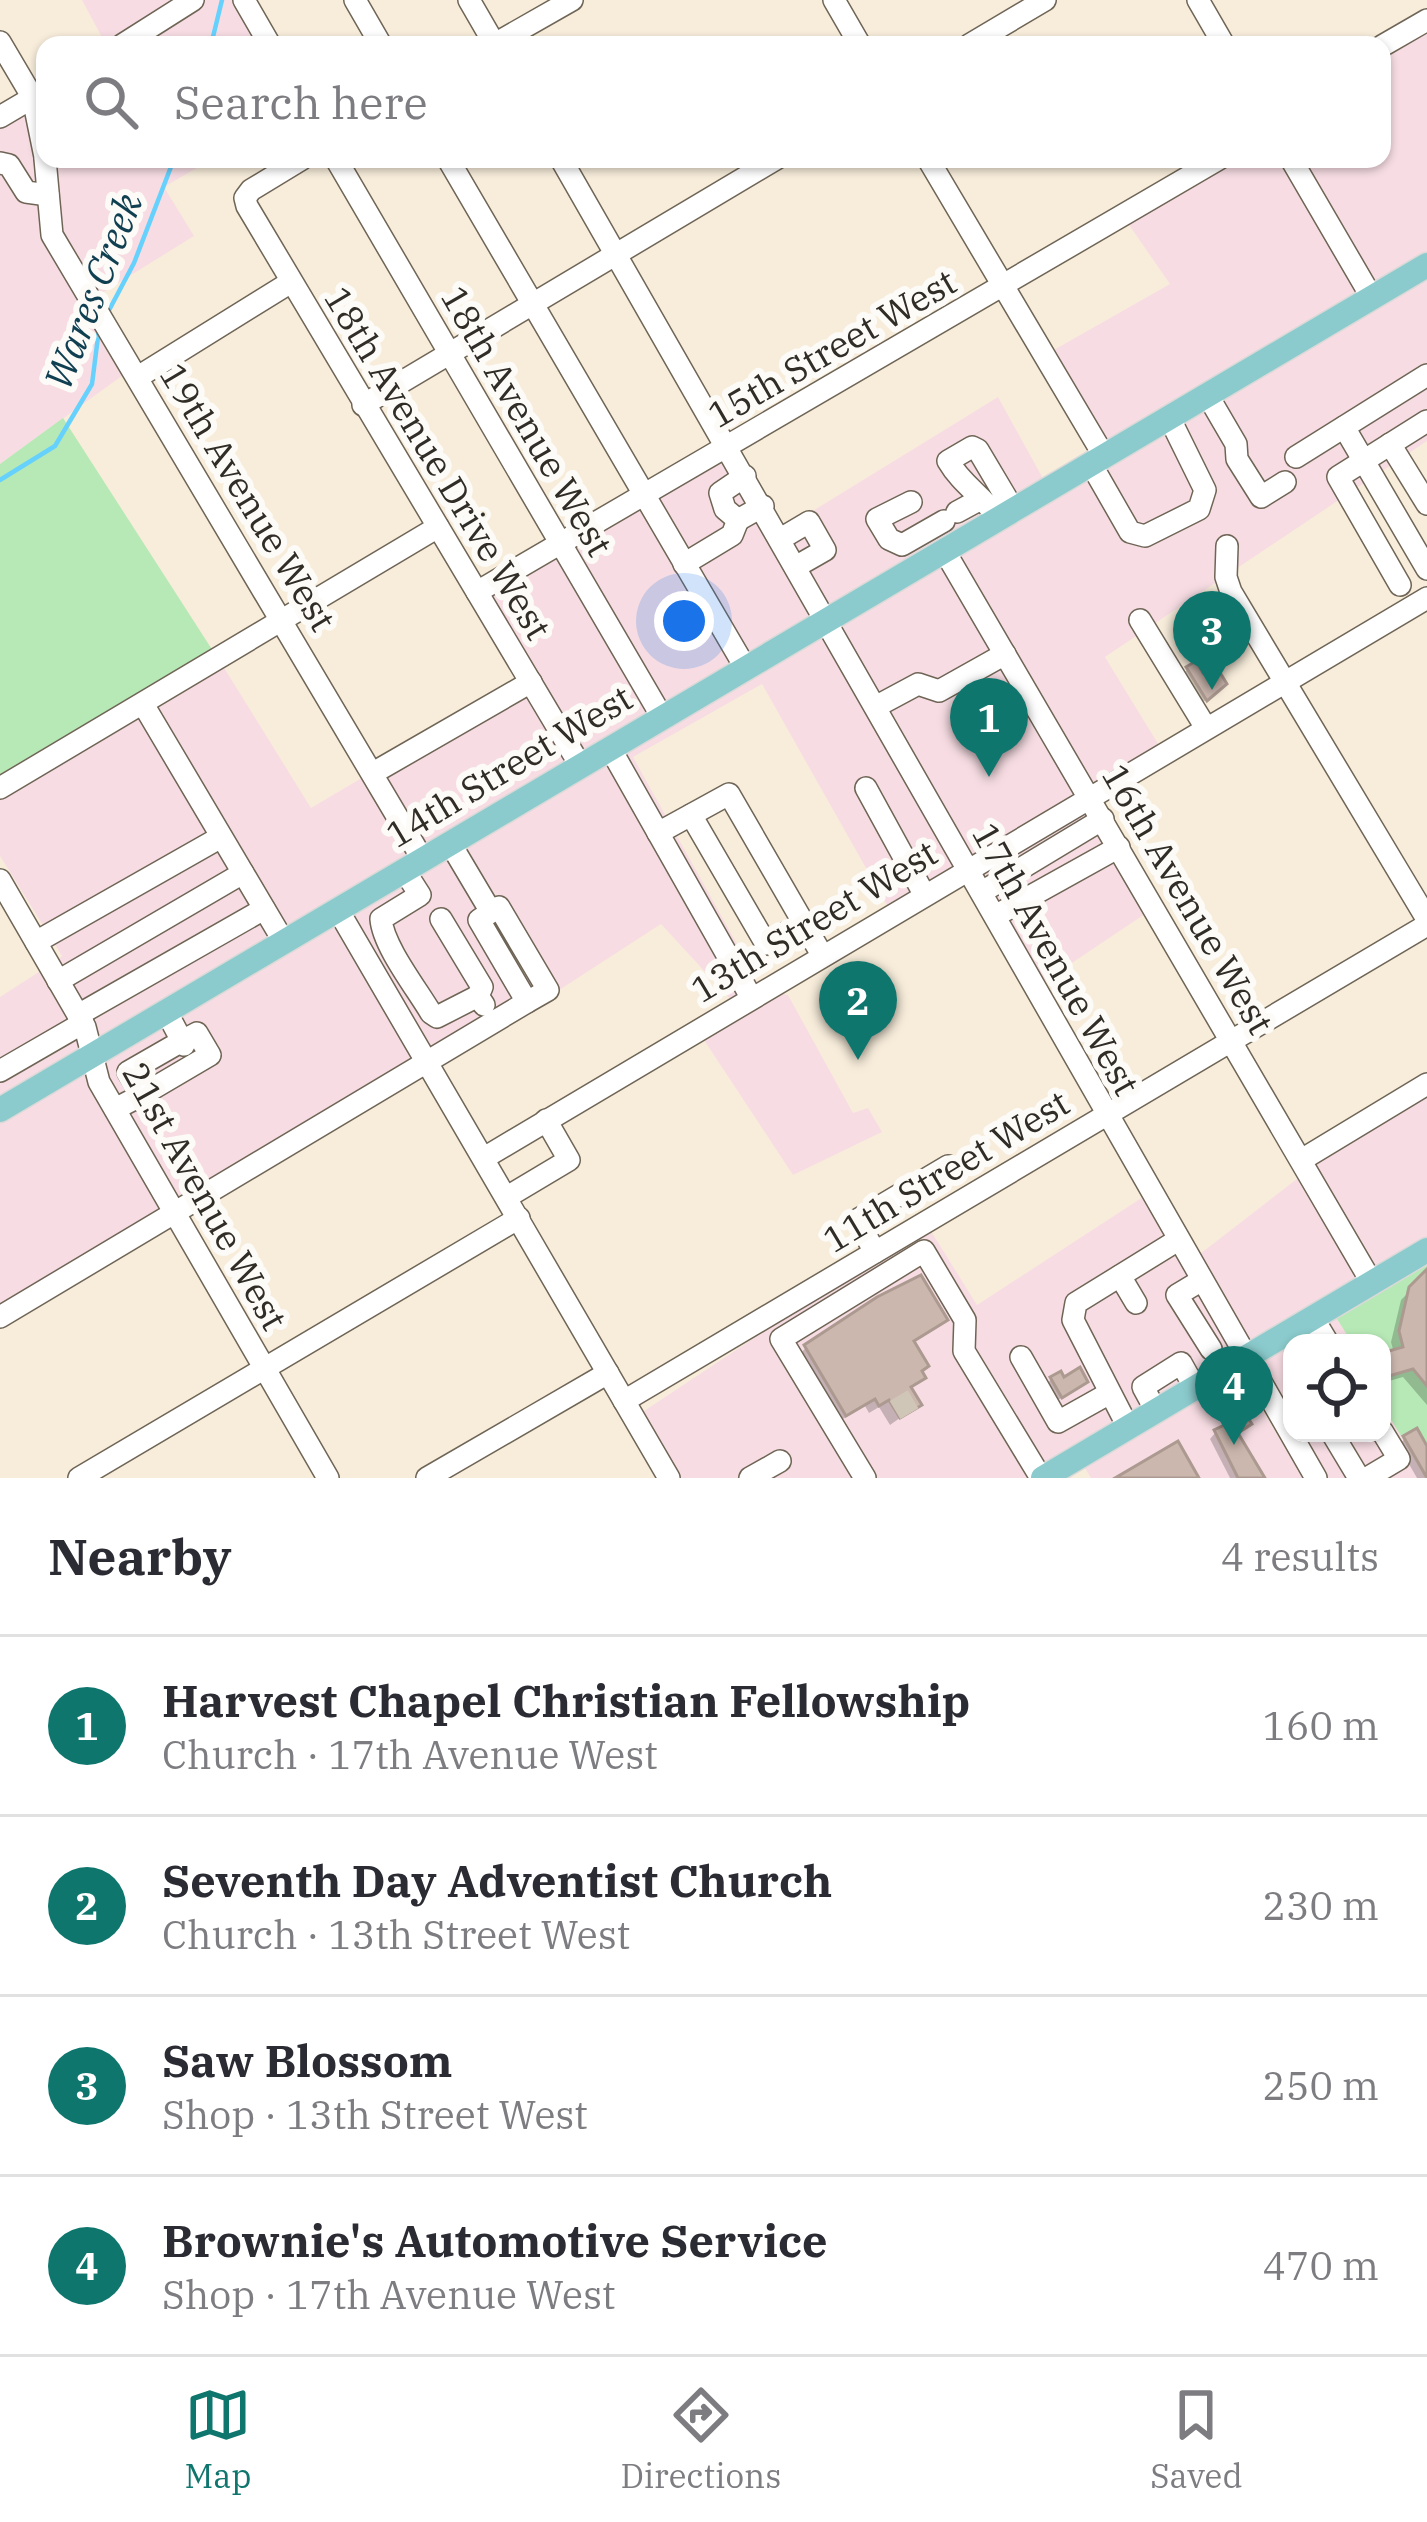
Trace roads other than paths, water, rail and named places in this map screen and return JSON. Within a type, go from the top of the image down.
[{"type":"main road","name":"14th Street West","points":[[0,1110],[746,668],[927,550],[1170,419],[1427,265]]},
{"type":"main road","points":[[1042,1478],[1077,1465],[1128,1427],[1427,1250]]},
{"type":"street","points":[[136,36],[193,0]]},
{"type":"street","points":[[244,0],[265,36]]},
{"type":"street","points":[[355,0],[376,36]]},
{"type":"street","points":[[469,0],[489,36]]},
{"type":"street","points":[[834,0],[855,36]]},
{"type":"street","points":[[984,36],[1045,0]]},
{"type":"street","points":[[1198,0],[1219,36]]},
{"type":"street","points":[[1391,40],[1427,18],[1419,0]]},
{"type":"street","points":[[508,36],[563,2]]},
{"type":"street","name":"19th Avenue West","points":[[0,42],[36,91]]},
{"type":"street","points":[[0,118],[36,97]]},
{"type":"street","points":[[0,163],[9,165],[26,192],[48,195]]},
{"type":"street","name":"19th Avenue West","points":[[46,168],[52,235],[373,773],[432,908],[482,987],[478,996],[497,1021]]},
{"type":"street","name":"18th Avenue Drive West","points":[[287,168],[248,192],[247,206],[580,765]]},
{"type":"street","name":"18th Avenue West","points":[[341,168],[662,717]]},
{"type":"street","points":[[453,168],[746,668]]},
{"type":"street","name":"17th Avenue West","points":[[566,168],[1316,1478]]},
{"type":"street","points":[[363,405],[761,168]]},
{"type":"street","points":[[933,168],[1004,286],[1130,532],[1144,536],[1199,509],[1205,490],[1170,419]]},
{"type":"street","name":"15th Street West","points":[[477,592],[1205,168]]},
{"type":"street","points":[[1296,168],[1372,298]]},
{"type":"street","points":[[138,377],[291,282]]},
{"type":"street","points":[[1296,457],[1427,375]]},
{"type":"street","points":[[1208,395],[1236,443],[1237,459],[1261,497],[1285,482]]},
{"type":"street","points":[[1400,585],[1339,484],[1343,472],[1427,421]]},
{"type":"street","points":[[1344,427],[1427,569]]},
{"type":"street","points":[[1390,444],[1427,505]]},
{"type":"street","points":[[694,467],[738,520]]},
{"type":"street","points":[[720,493],[745,476]]},
{"type":"street","name":"16th Avenue West","points":[[910,502],[878,520],[889,539],[927,550],[1005,654],[1372,1282]]},
{"type":"street","points":[[684,564],[732,535],[738,520],[763,506]]},
{"type":"street","points":[[927,550],[951,516],[998,509]]},
{"type":"street","points":[[782,538],[809,522],[818,536],[825,550],[797,566]]},
{"type":"street","points":[[0,788],[438,527]]},
{"type":"street","points":[[1227,547],[1226,578],[1231,592],[1427,922]]},
{"type":"street","name":"13th Street West","points":[[484,1158],[1427,598]]},
{"type":"street","points":[[1140,620],[1205,728]]},
{"type":"street","points":[[877,706],[918,684],[939,691],[1005,654]]},
{"type":"street","points":[[373,773],[530,682]]},
{"type":"street","points":[[143,704],[284,942]]},
{"type":"street","points":[[610,748],[751,997]]},
{"type":"street","points":[[866,788],[925,894]]},
{"type":"street","points":[[658,833],[729,794],[822,955]]},
{"type":"street","points":[[691,815],[766,944],[804,923]]},
{"type":"street","points":[[982,892],[1103,819]]},
{"type":"street","points":[[36,942],[221,837]]},
{"type":"street","points":[[0,1317],[527,1002],[479,920],[491,912],[450,843]]},
{"type":"street","points":[[995,916],[1119,847]]},
{"type":"street","points":[[58,981],[243,873]]},
{"type":"street","name":"21st Avenue West","points":[[0,880],[81,1019],[99,1082],[328,1478]]},
{"type":"street","points":[[432,908],[381,919],[381,929],[431,1013],[437,1017],[478,996]]},
{"type":"street","points":[[0,1071],[264,909]]},
{"type":"street","points":[[338,910],[669,1478]]},
{"type":"street","name":"11th Street West","points":[[624,1401],[1427,922]]},
{"type":"street","points":[[368,961],[392,946]]},
{"type":"street","points":[[115,1109],[168,1065],[166,1011]]},
{"type":"street","points":[[1303,1159],[1427,1084]]},
{"type":"street","points":[[507,1197],[569,1160],[546,1120]]},
{"type":"street","points":[[875,1252],[856,1220],[948,1166]]},
{"type":"street","points":[[907,1191],[926,1222]]},
{"type":"street","points":[[79,1478],[519,1218]]},
{"type":"street","points":[[901,1236],[914,1258]]},
{"type":"street","points":[[1128,1427],[1073,1320],[1076,1303],[1178,1240]]},
{"type":"street","points":[[781,1339],[924,1251],[965,1320],[964,1351],[1042,1478]]},
{"type":"street","points":[[1165,1275],[1211,1349]]},
{"type":"street","points":[[1120,1276],[1136,1303]]},
{"type":"street","points":[[1178,1295],[1202,1280]]},
{"type":"street","points":[[766,1317],[865,1478]]},
{"type":"street","points":[[1313,1318],[1323,1334]]},
{"type":"street","points":[[1021,1358],[1077,1465]]},
{"type":"street","points":[[427,1478],[608,1373]]},
{"type":"street","points":[[1058,1422],[1108,1394]]},
{"type":"street","points":[[1338,1442],[1363,1478],[1399,1459],[1389,1442]]},
{"type":"street","points":[[750,1478],[780,1461]]},
{"type":"waterway","name":"Wares Creek","points":[[213,36],[222,0]]},
{"type":"waterway","name":"Wares Creek","points":[[107,314],[134,263],[171,168]]},
{"type":"waterway","name":"Wares Creek","points":[[0,480],[55,446],[92,384],[99,329]]},
{"type":"tunnel","points":[[895,1410],[917,1397]]},
{"type":"place","name":"Saw Blossom","points":[[1212,690]]},
{"type":"place","name":"Harvest Chapel Christian Fellowship","points":[[989,777]]},
{"type":"place","name":"Seventh Day Adventist Church","points":[[858,1060]]},
{"type":"place","name":"Brownie's Automotive Service","points":[[1234,1445]]}]
